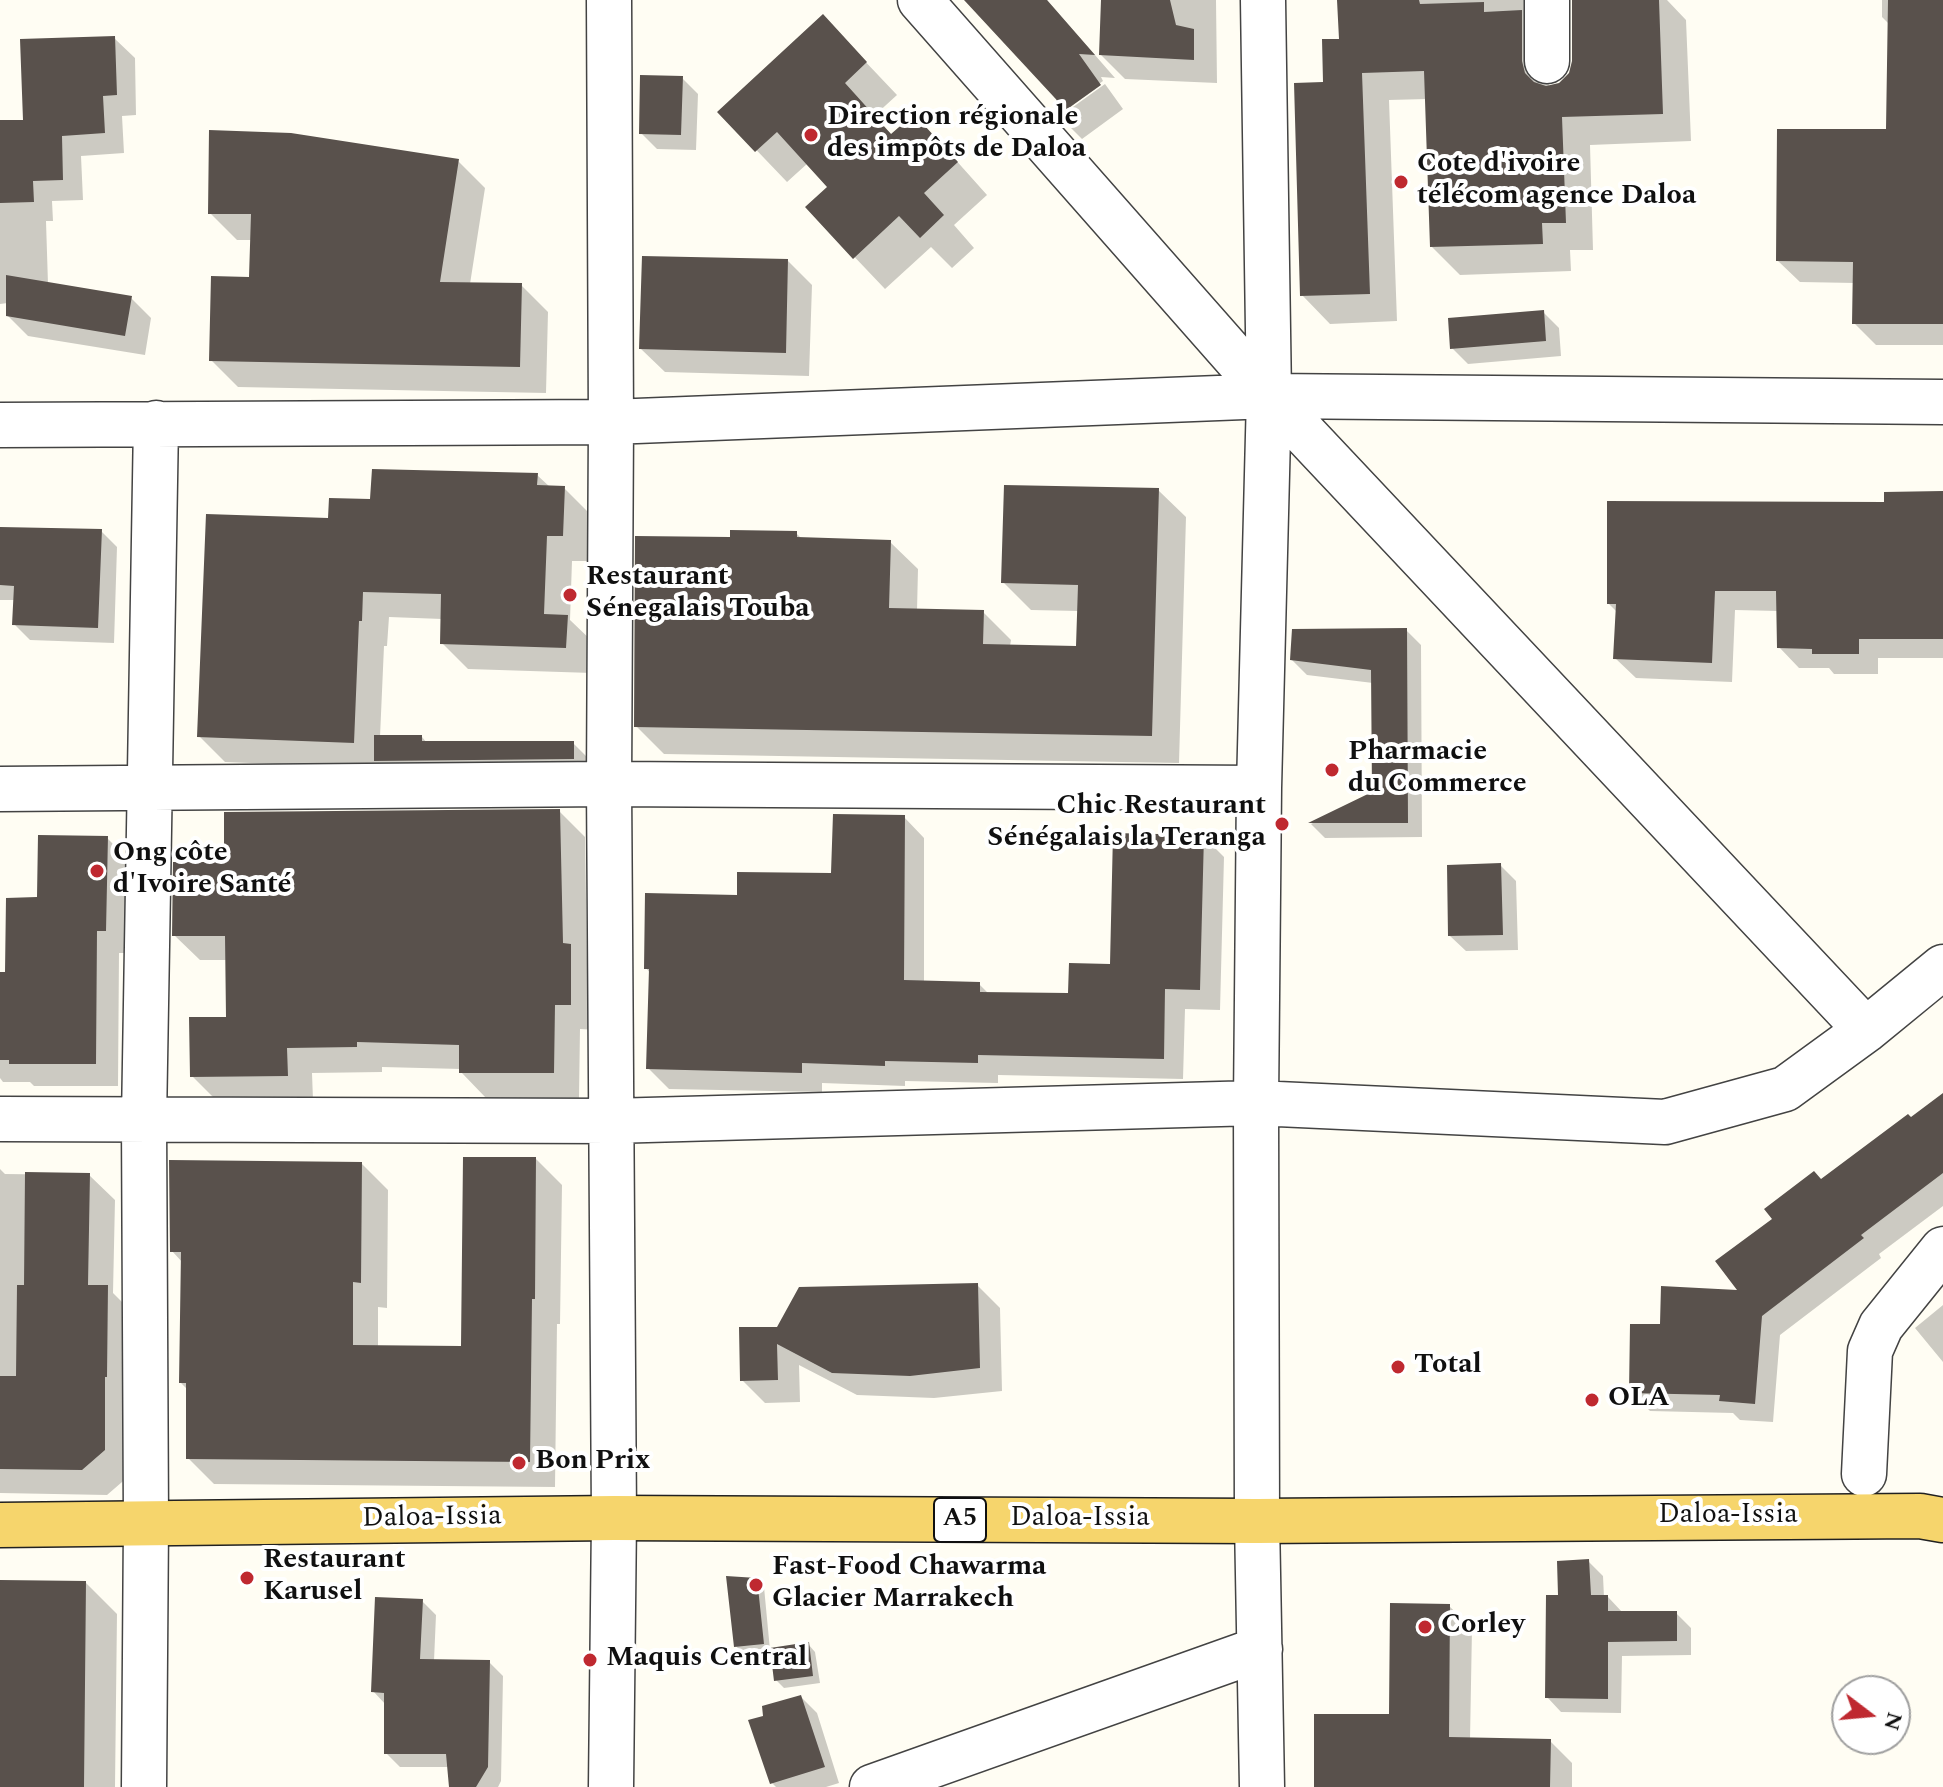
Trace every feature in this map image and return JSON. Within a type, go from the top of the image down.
[{"type":"main road","name":"Daloa-Issia","points":[[0,1525],[614,1518],[1257,1521],[1935,1515]]},
{"type":"street","points":[[609,0],[609,784],[614,1518],[611,1787]]},
{"type":"street","points":[[920,0],[1269,396],[1866,1030]]},
{"type":"street","points":[[1262,1787],[1257,1521],[1256,1103],[1259,788],[1269,396],[1263,0]]},
{"type":"street","points":[[1547,0],[1547,61]]},
{"type":"street","points":[[0,425],[611,422],[1269,396],[1943,402]]},
{"type":"street","points":[[144,1787],[144,1120],[156,423]]},
{"type":"street","points":[[0,789],[609,784],[1259,788]]},
{"type":"street","points":[[0,1119],[611,1121],[1256,1103],[1665,1122],[1785,1089],[1938,975]]},
{"type":"street","points":[[1864,1474],[1870,1351],[1881,1326],[1943,1249]]},
{"type":"street","points":[[872,1787],[1260,1649]]},
{"type":"building","points":[[964,0],[1047,0],[1095,55],[1079,54],[1101,85],[1066,110]]},
{"type":"building","points":[[1101,0],[1170,0],[1176,25],[1194,29],[1194,60],[1099,55]]},
{"type":"building","points":[[1337,0],[1419,0],[1420,4],[1484,2],[1484,12],[1522,10],[1522,61],[1525,73],[1534,82],[1546,86],[1559,83],[1569,73],[1572,61],[1572,0],[1659,0],[1663,114],[1562,117],[1566,223],[1542,223],[1543,244],[1430,247],[1424,71],[1362,73],[1370,294],[1300,296],[1294,83],[1323,82],[1322,39],[1339,39]]},
{"type":"building","points":[[1888,0],[1943,0],[1943,324],[1852,324],[1853,262],[1776,261],[1777,129],[1886,129]]},
{"type":"building","points":[[823,14],[867,62],[845,83],[891,134],[914,114],[958,162],[924,193],[944,215],[920,238],[899,216],[853,259],[805,207],[827,187],[777,132],[755,152],[717,112]]},
{"type":"building","points":[[115,36],[117,95],[103,96],[105,133],[62,136],[63,180],[33,181],[34,202],[0,203],[0,120],[23,120],[20,39]]},
{"type":"building","points":[[640,75],[683,76],[681,135],[639,134]]},
{"type":"building","points":[[209,130],[291,133],[459,159],[440,282],[522,283],[520,367],[209,361],[211,276],[249,277],[251,214],[208,214]]},
{"type":"building","points":[[642,256],[788,259],[786,353],[639,349]]},
{"type":"building","points":[[6,275],[132,296],[125,336],[6,316]]},
{"type":"building","points":[[1544,310],[1546,341],[1450,349],[1448,318]]},
{"type":"building","points":[[372,469],[538,473],[537,485],[565,486],[563,536],[547,536],[544,614],[568,615],[566,648],[440,644],[441,594],[363,592],[354,743],[197,737],[206,514],[328,518],[329,498],[370,499]]},
{"type":"building","points":[[1004,485],[1159,488],[1152,736],[634,727],[635,536],[730,537],[730,530],[797,531],[797,537],[891,540],[889,608],[984,610],[983,644],[1076,646],[1078,585],[1001,583]]},
{"type":"building","points":[[1943,491],[1943,639],[1859,639],[1859,654],[1812,654],[1812,649],[1777,648],[1776,591],[1715,591],[1712,663],[1613,659],[1616,604],[1607,604],[1607,501],[1884,502],[1884,492]]},
{"type":"building","points":[[0,527],[102,529],[98,628],[12,625],[14,586],[0,585]]},
{"type":"building","points":[[1407,628],[1408,823],[1308,823],[1372,792],[1371,670],[1290,660],[1292,629]]},
{"type":"building","points":[[374,735],[422,735],[422,741],[574,741],[574,759],[374,761]]},
{"type":"building","points":[[560,809],[563,943],[571,944],[571,1005],[555,1005],[554,1073],[459,1073],[459,1045],[357,1042],[357,1047],[287,1048],[288,1076],[190,1077],[189,1017],[226,1017],[225,936],[172,936],[173,862],[224,862],[224,812]]},
{"type":"building","points":[[833,814],[905,815],[904,980],[980,982],[980,992],[1068,993],[1069,963],[1110,964],[1113,833],[1204,835],[1200,990],[1165,989],[1164,1059],[978,1055],[978,1063],[885,1061],[885,1066],[802,1063],[802,1073],[646,1069],[649,969],[644,969],[645,893],[737,895],[737,872],[831,873]]},
{"type":"building","points":[[38,835],[108,836],[106,931],[97,931],[96,1064],[9,1064],[9,1060],[0,1060],[0,972],[5,972],[6,898],[37,897]]},
{"type":"building","points":[[1501,863],[1503,935],[1448,936],[1447,865]]},
{"type":"building","points":[[1943,1093],[1943,1173],[1762,1316],[1755,1404],[1719,1401],[1720,1395],[1629,1393],[1630,1324],[1660,1324],[1661,1286],[1737,1290],[1715,1261],[1772,1219],[1764,1209],[1814,1171],[1821,1179],[1908,1114],[1911,1117]]},
{"type":"building","points":[[463,1157],[536,1157],[530,1462],[186,1459],[186,1383],[179,1383],[181,1252],[170,1252],[169,1160],[362,1162],[361,1283],[353,1282],[353,1345],[461,1346]]},
{"type":"building","points":[[25,1172],[90,1173],[88,1285],[108,1285],[107,1377],[105,1450],[82,1470],[0,1469],[0,1376],[16,1376],[17,1285],[24,1285]]},
{"type":"building","points":[[978,1283],[980,1368],[910,1376],[832,1373],[777,1344],[778,1380],[740,1381],[739,1327],[777,1327],[799,1287]]},
{"type":"building","points":[[1589,1559],[1591,1595],[1608,1595],[1608,1611],[1677,1611],[1677,1641],[1608,1642],[1608,1699],[1545,1698],[1546,1595],[1558,1595],[1557,1561]]},
{"type":"building","points":[[726,1576],[757,1578],[764,1644],[734,1647]]},
{"type":"building","points":[[0,1580],[86,1581],[84,1787],[0,1787]]},
{"type":"building","points":[[375,1597],[423,1599],[420,1659],[490,1660],[488,1767],[476,1787],[449,1787],[446,1754],[384,1754],[384,1693],[371,1692]]},
{"type":"building","points":[[1390,1603],[1450,1604],[1449,1737],[1551,1739],[1550,1787],[1314,1787],[1314,1714],[1389,1714]]},
{"type":"building","points":[[809,1642],[813,1676],[774,1681],[770,1648]]},
{"type":"building","points":[[801,1695],[825,1767],[770,1784],[748,1720],[763,1716],[762,1706]]},
{"type":"place","name":"Direction régionale des impôts de Daloa","points":[[811,135]]},
{"type":"place","name":"Cote d'ivoire télécom agence Daloa","points":[[1401,182]]},
{"type":"place","name":"Restaurant Sénegalais Touba","points":[[570,595]]},
{"type":"place","name":"Pharmacie du Commerce","points":[[1332,770]]},
{"type":"place","name":"Chic Restaurant Sénégalais la Teranga","points":[[1282,824]]},
{"type":"place","name":"Ong côte d'Ivoire Santé","points":[[97,871]]},
{"type":"place","name":"Total","points":[[1398,1367]]},
{"type":"place","name":"OLA","points":[[1592,1400]]},
{"type":"place","name":"Bon Prix","points":[[519,1463]]},
{"type":"place","name":"Restaurant Karusel","points":[[247,1578]]},
{"type":"place","name":"Fast-Food Chawarma Glacier Marrakech","points":[[756,1585]]},
{"type":"place","name":"Corley","points":[[1425,1627]]},
{"type":"place","name":"Maquis Central","points":[[590,1660]]}]
